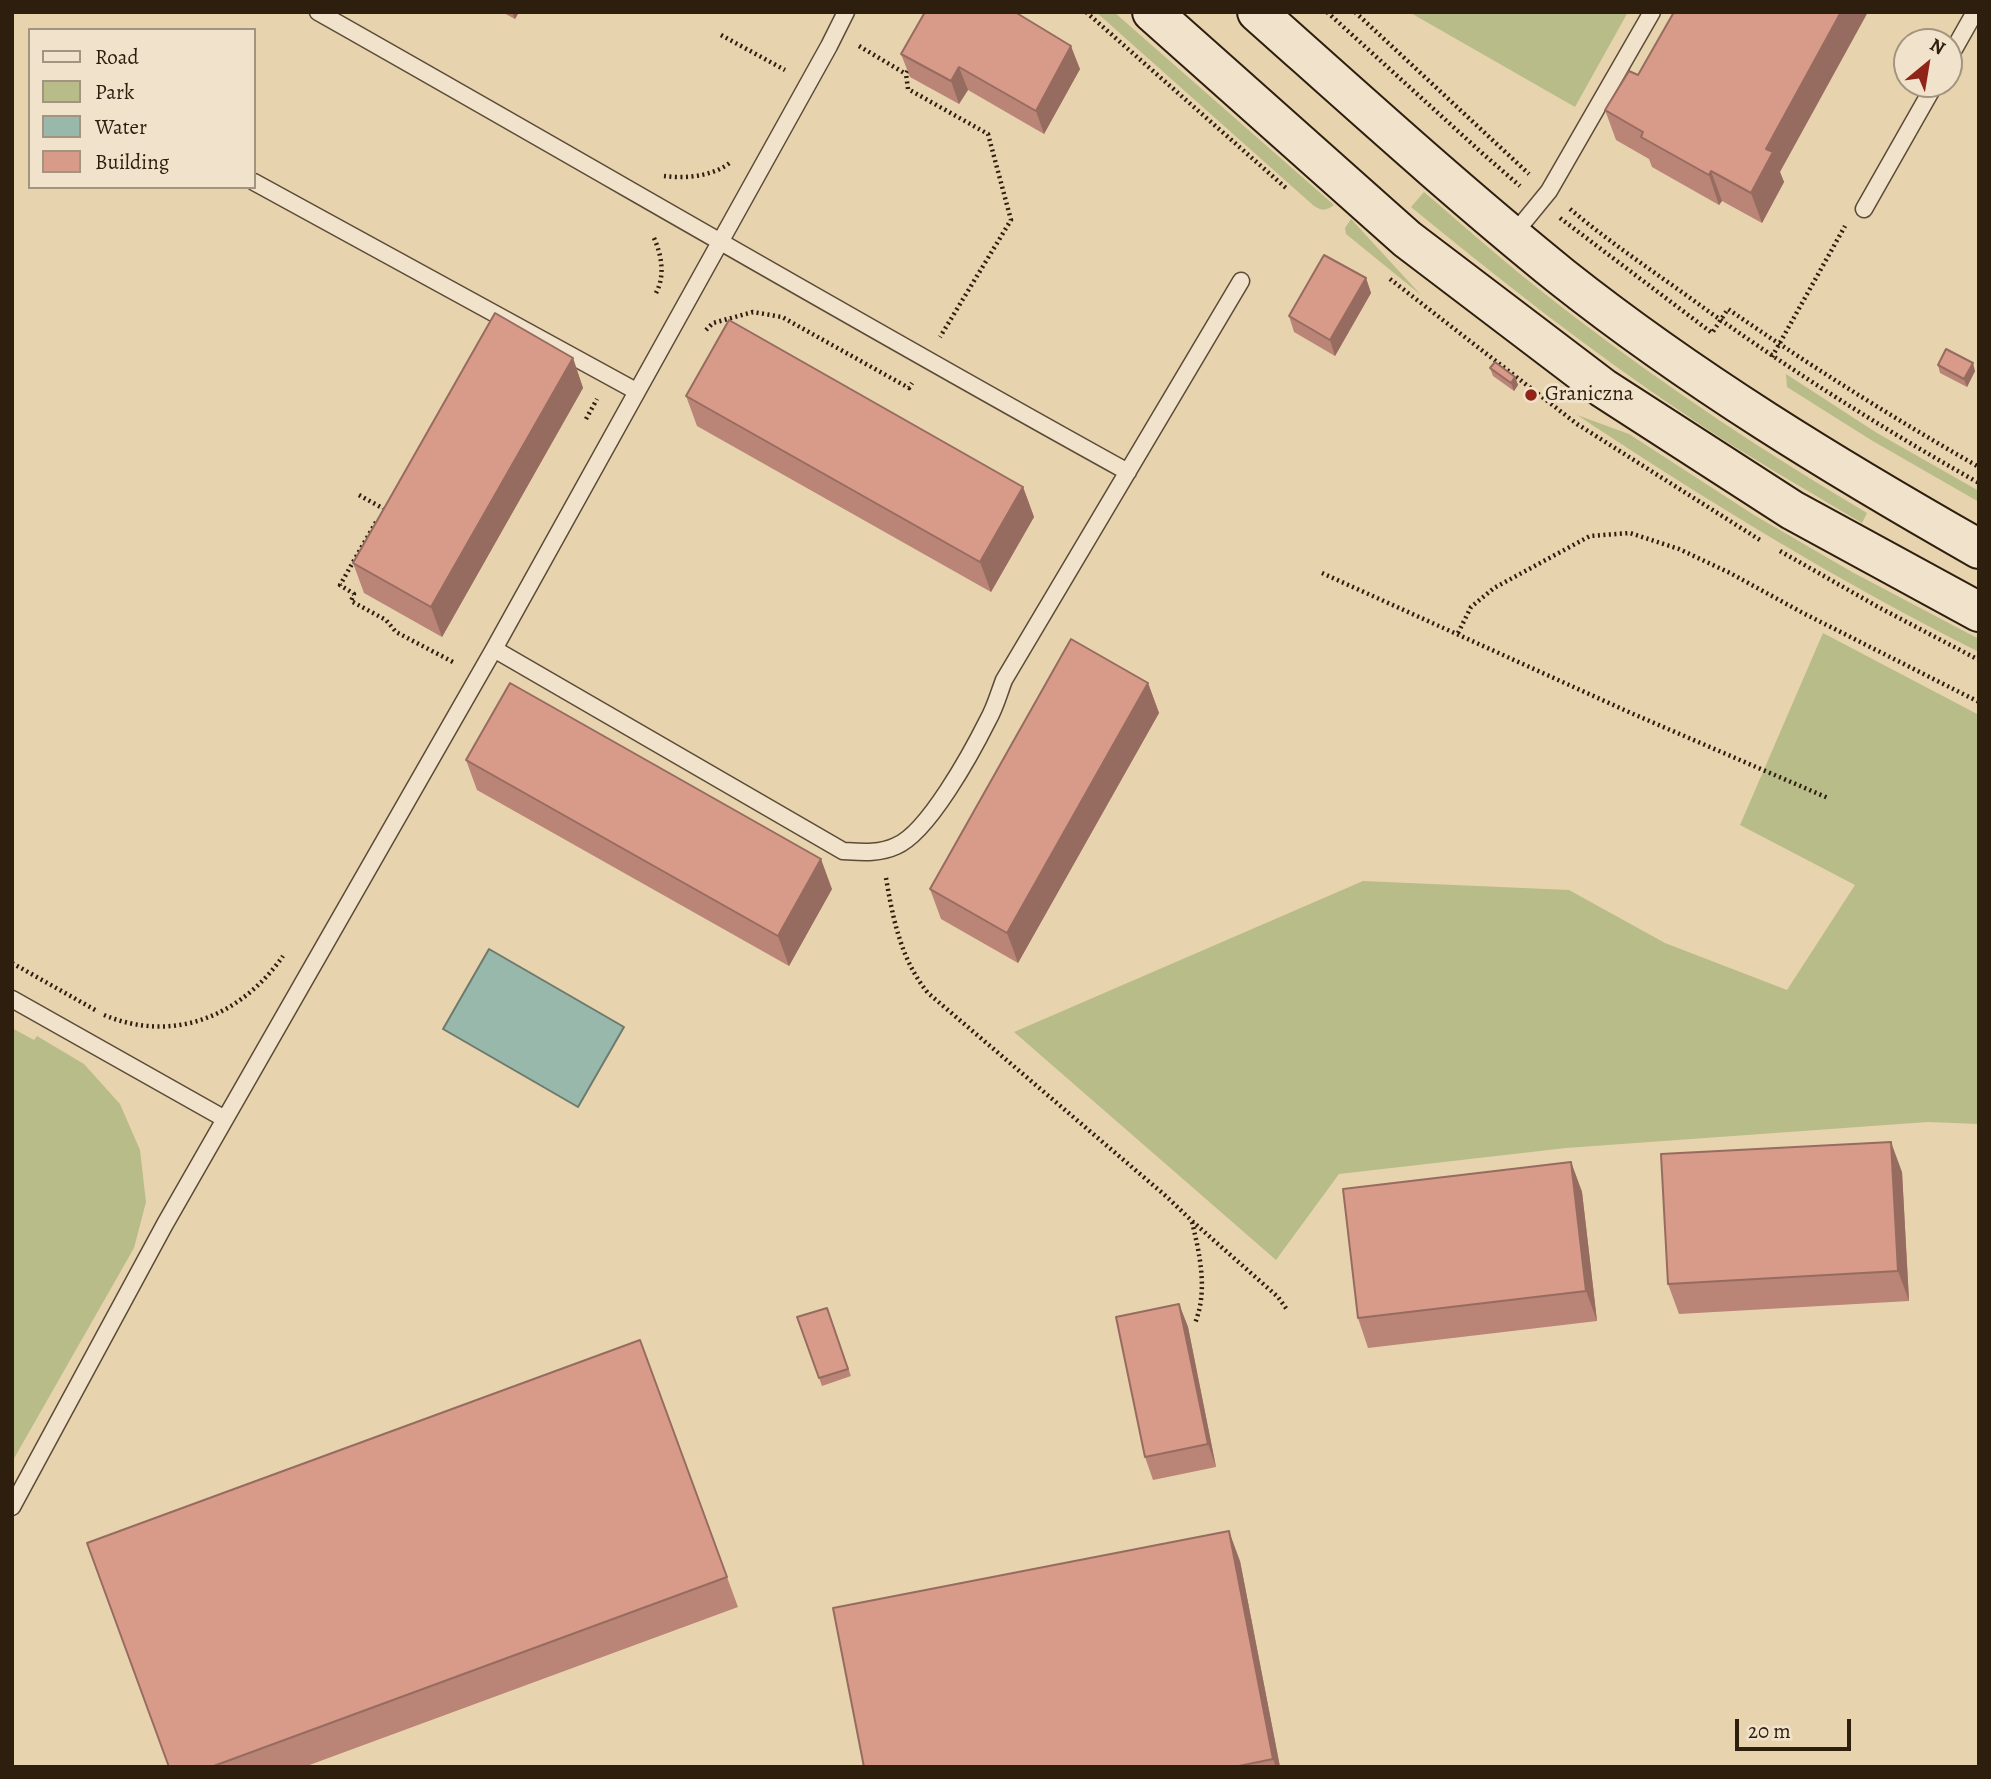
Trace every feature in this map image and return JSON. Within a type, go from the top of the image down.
[{"type":"main road","points":[[1152,12],[1407,239],[1603,388],[1792,510],[1979,612]]},
{"type":"main road","points":[[1257,12],[1562,277],[1720,391],[1895,502],[1979,550]]},
{"type":"lane","points":[[318,12],[926,360],[1128,472]]},
{"type":"lane","points":[[12,1507],[225,1119],[494,649],[846,12]]},
{"type":"lane","points":[[1513,235],[1549,191],[1652,12]]},
{"type":"lane","points":[[1963,33],[1975,12]]},
{"type":"lane","points":[[1864,209],[1927,98]]},
{"type":"lane","points":[[256,183],[636,391]]},
{"type":"lane","points":[[494,649],[843,851],[871,853],[897,846],[915,834],[944,795],[989,720],[1004,680],[1241,281]]},
{"type":"lane","points":[[12,999],[225,1119]]},
{"type":"path","points":[[1086,12],[1290,192]]},
{"type":"path","points":[[721,35],[789,72],[802,48],[859,45],[906,74]]},
{"type":"path","points":[[650,232],[656,241],[662,280],[648,312],[696,340],[713,323],[735,316],[753,312],[782,317],[909,388],[1012,219],[988,134],[908,89],[906,74],[912,63]]},
{"type":"path","points":[[653,174],[694,176],[723,169],[739,154]]},
{"type":"path","points":[[1772,357],[1845,225],[1864,209]]},
{"type":"path","points":[[1716,326],[1728,309],[1779,345],[1979,467]]},
{"type":"path","points":[[1762,350],[1869,419],[1979,483]]},
{"type":"path","points":[[583,424],[610,377]]},
{"type":"path","points":[[359,495],[384,509],[340,585],[354,594],[351,601],[387,620],[396,632],[453,662]]},
{"type":"path","points":[[1458,633],[1471,607],[1494,588],[1590,536],[1630,533],[1679,549],[1730,573],[1979,702]]},
{"type":"path","points":[[1322,573],[1631,713],[1828,798]]},
{"type":"path","points":[[446,673],[456,655]]},
{"type":"path","points":[[881,850],[893,919],[901,944],[917,979],[928,993],[1102,1139],[1278,1297],[1288,1311]]},
{"type":"path","points":[[12,963],[107,1017],[142,1025],[168,1027],[190,1025],[221,1012],[253,991],[275,968],[290,946]]},
{"type":"path","points":[[1192,1221],[1203,1293],[1201,1309],[1195,1323]]},
{"type":"green space","points":[[1096,12],[1114,12],[1334,205],[1324,210],[1314,206]]},
{"type":"green space","points":[[1409,12],[1628,12],[1575,107]]},
{"type":"green space","points":[[1424,192],[1537,287],[1646,370],[1755,444],[1867,513],[1862,523],[1773,471],[1650,391],[1546,314],[1411,207]]},
{"type":"green space","points":[[1351,219],[1421,295],[1346,234],[1345,228]]},
{"type":"green space","points":[[1786,374],[1877,433],[1979,491],[1979,502],[1871,440],[1787,387]]},
{"type":"green space","points":[[1577,415],[1629,434],[1754,515],[1852,572],[1979,639],[1979,652],[1875,598],[1774,540]]},
{"type":"green space","points":[[1823,633],[1979,715],[1979,1124],[1928,1122],[1566,1148],[1339,1174],[1276,1260],[1014,1032],[1363,881],[1569,890],[1665,943],[1787,990],[1855,885],[1740,825]]},
{"type":"green space","points":[[12,1028],[34,1040],[37,1036],[84,1064],[120,1104],[140,1150],[146,1202],[134,1248],[12,1462]]},
{"type":"water","points":[[489,949],[624,1027],[578,1107],[443,1029]]},
{"type":"building","points":[[925,12],[1015,12],[1071,46],[1036,111],[959,67],[951,81],[901,54]]},
{"type":"building","points":[[1674,12],[1841,12],[1766,149],[1773,152],[1751,193],[1711,171],[1709,175],[1641,137],[1643,132],[1605,110],[1629,71],[1638,75]]},
{"type":"building","points":[[1324,255],[1366,278],[1330,340],[1289,316]]},
{"type":"building","points":[[495,313],[573,358],[431,607],[353,563]]},
{"type":"building","points":[[729,320],[1023,487],[980,562],[686,396]]},
{"type":"building","points":[[1946,349],[1973,363],[1964,379],[1938,365]]},
{"type":"building","points":[[1495,362],[1515,377],[1511,383],[1490,368]]},
{"type":"building","points":[[1071,639],[1148,683],[1007,933],[930,889]]},
{"type":"building","points":[[510,683],[821,859],[778,936],[466,760]]},
{"type":"building","points":[[1891,1142],[1898,1271],[1668,1284],[1661,1154]]},
{"type":"building","points":[[1571,1162],[1586,1291],[1358,1318],[1343,1189]]},
{"type":"building","points":[[1179,1304],[1208,1444],[1145,1457],[1116,1317]]},
{"type":"building","points":[[827,1308],[848,1369],[819,1378],[797,1317]]},
{"type":"building","points":[[640,1340],[727,1577],[211,1767],[169,1767],[87,1543]]},
{"type":"building","points":[[1229,1531],[1273,1759],[1234,1767],[864,1767],[833,1608]]},
{"type":"place","name":"Graniczna","points":[[1531,395]]}]
